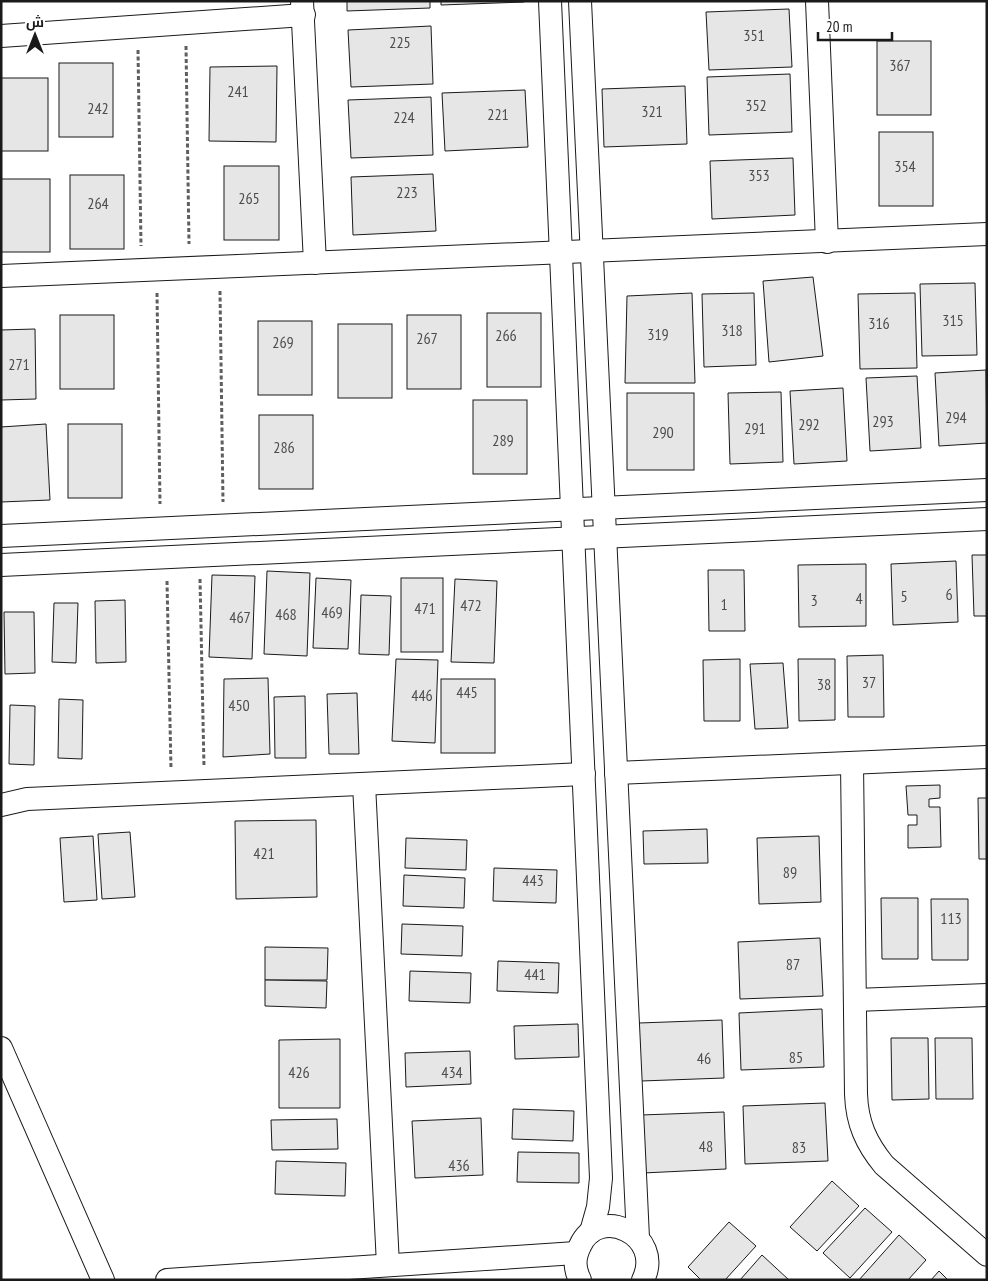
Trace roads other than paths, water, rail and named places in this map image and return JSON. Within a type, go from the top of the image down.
[{"type":"street","points":[[550,1],[575,538],[601,1178],[598,1207],[591,1232]]},
{"type":"street","points":[[580,1],[638,1238],[645,1251],[651,1275]]},
{"type":"street","points":[[817,1],[827,242]]},
{"type":"street","points":[[1,36],[186,24],[303,8],[314,263]]},
{"type":"street","points":[[1,276],[189,270],[987,234]]},
{"type":"street","points":[[1,536],[987,490]]},
{"type":"street","points":[[1,565],[987,519]]},
{"type":"street","points":[[616,773],[987,757]]},
{"type":"street","points":[[852,763],[857,1108],[864,1136],[884,1165],[987,1256]]},
{"type":"street","points":[[1,805],[27,798],[584,774]]},
{"type":"street","points":[[364,784],[388,1265]]},
{"type":"street","points":[[855,1000],[987,995]]},
{"type":"street","points":[[1,1048],[103,1280]]},
{"type":"street","points":[[580,1280],[575,1264],[576,1253],[582,1241],[591,1232],[610,1226],[620,1227],[638,1238]]},
{"type":"street","points":[[167,1280],[576,1253]]}]
